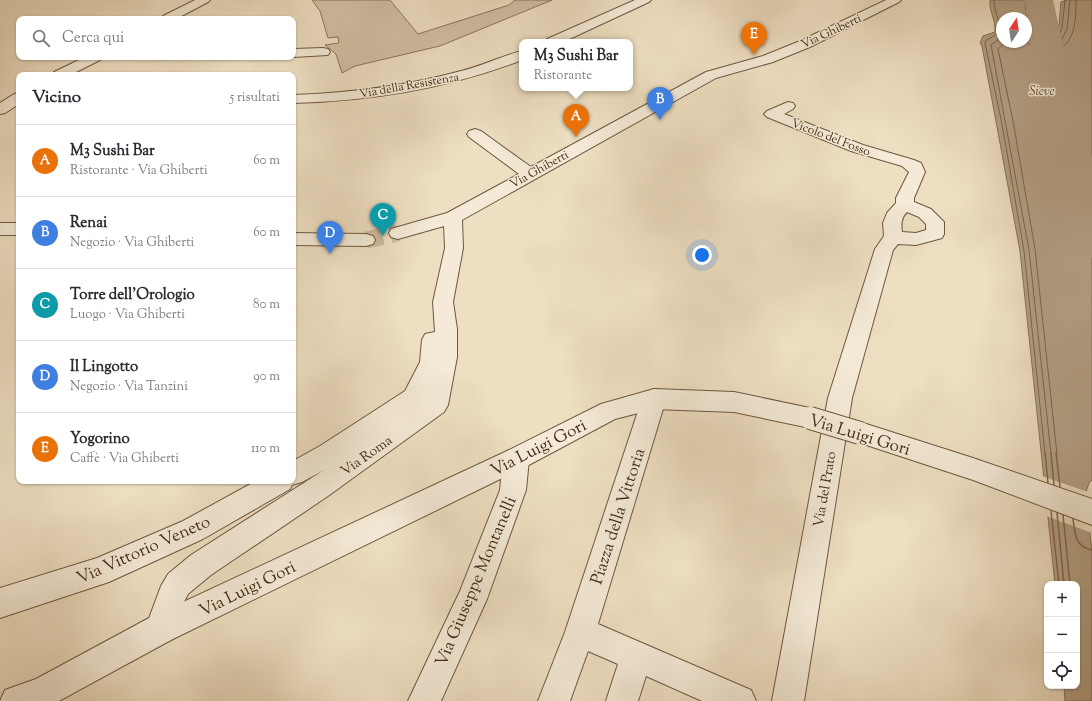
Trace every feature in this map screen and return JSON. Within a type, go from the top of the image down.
[{"type":"street","points":[[173,16],[204,0]]},
{"type":"street","points":[[559,39],[644,0]]},
{"type":"street","name":"Via Ghiberti","points":[[398,233],[453,217],[711,75],[768,59],[805,44],[895,0]]},
{"type":"street","points":[[296,53],[323,52]]},
{"type":"street","name":"Via della Resistenza","points":[[296,99],[354,95],[427,83],[473,73],[519,56]]},
{"type":"street","points":[[65,72],[89,60]]},
{"type":"street","points":[[0,93],[16,95]]},
{"type":"street","points":[[0,110],[16,97]]},
{"type":"street","name":"Vicolo del Fosso","points":[[788,106],[772,114],[844,144],[908,163],[915,167],[917,172],[905,198],[905,205]]},
{"type":"street","points":[[475,134],[530,174]]},
{"type":"street","points":[[893,237],[916,239],[934,234],[934,222],[925,213],[905,205]]},
{"type":"street","name":"Via del Prato","points":[[788,701],[840,398],[884,249],[893,237],[892,223],[896,214],[905,205]]},
{"type":"street","name":"Via Roma","points":[[160,629],[171,596],[178,584],[189,574],[210,558],[320,488],[436,405],[446,357],[446,329],[443,302],[454,248],[453,217]]},
{"type":"street","points":[[0,229],[16,229]]},
{"type":"street","points":[[296,239],[366,240]]},
{"type":"street","points":[[296,472],[330,454],[413,398],[431,362],[434,327],[444,315]]},
{"type":"street","name":"Via Luigi Gori","points":[[33,698],[160,629],[516,459],[609,411],[654,399],[734,402],[810,418],[995,477],[1092,512]]},
{"type":"street","name":"Piazza della Vittoria","points":[[554,701],[580,632],[654,399]]},
{"type":"street","name":"Via Giuseppe Montanelli","points":[[424,701],[475,591],[513,490],[516,459]]},
{"type":"street","name":"Via Vittorio Veneto","points":[[0,603],[98,572],[193,530],[276,484]]},
{"type":"street","points":[[580,632],[740,701]]},
{"type":"street","points":[[622,701],[636,656]]},
{"type":"shaded area","points":[[312,0],[390,0],[418,34],[509,5],[515,0],[552,0],[440,46],[355,66],[342,73],[336,54],[325,45],[339,43],[338,37],[328,38],[320,11]]},
{"type":"water","name":"Sieve","points":[[990,0],[1027,0],[1026,12],[996,12],[996,48],[1032,48],[1032,25],[1043,37],[1055,36],[1055,31],[1059,27],[1061,2],[1067,0],[1092,0],[1092,480],[1089,483],[1085,495],[1092,550],[1092,701],[1065,701],[1064,689],[1080,689],[1080,581],[1055,581],[1020,251],[982,46],[980,43],[983,36],[995,32],[990,8]]},
{"type":"pier","points":[[1042,476],[1088,492],[1087,495],[1092,533],[1046,516]]},
{"type":"waterway","name":"Sieve","points":[[1039,0],[1050,63],[1092,243]]},
{"type":"tunnel","points":[[366,240],[398,233]]},
{"type":"place","name":"Yogorino","points":[[754,55]]},
{"type":"place","name":"Renai","points":[[660,120]]},
{"type":"place","name":"M3 Sushi Bar","points":[[576,137]]},
{"type":"place","name":"Torre dell’Orologio","points":[[383,236]]},
{"type":"place","name":"Il Lingotto","points":[[330,254]]}]
